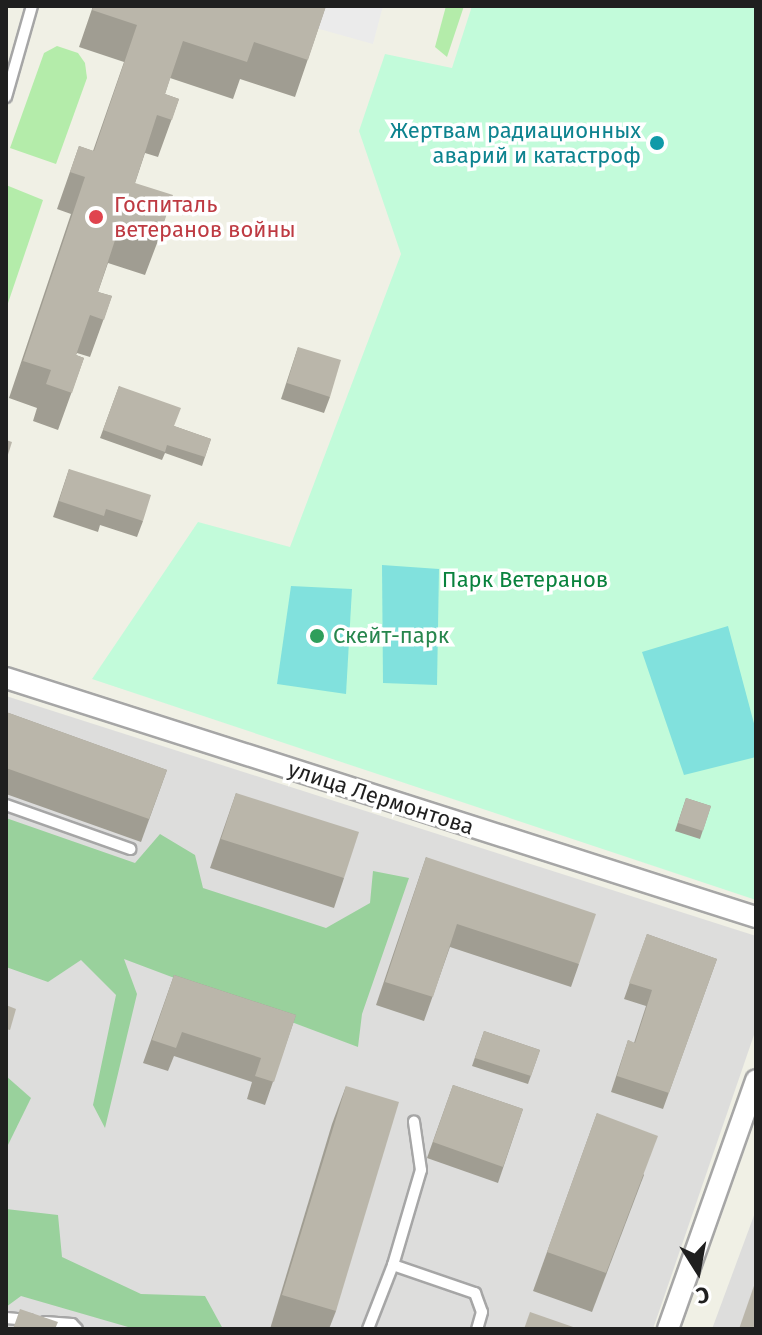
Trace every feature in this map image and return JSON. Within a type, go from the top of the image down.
[{"type":"street","name":"улица Лермонтова","points":[[6,678],[756,917]]},
{"type":"street","points":[[668,1329],[749,1123],[756,1080]]},
{"type":"lane","points":[[6,97],[32,6]]},
{"type":"lane","points":[[6,805],[130,849]]},
{"type":"lane","points":[[368,1329],[393,1265],[421,1170],[414,1122]]},
{"type":"lane","points":[[393,1265],[475,1293],[482,1312],[477,1329]]},
{"type":"lane","points":[[6,1318],[72,1324],[77,1329]]},
{"type":"shaded area","points":[[276,6],[383,6],[373,44],[273,16]]},
{"type":"shaded area","points":[[382,565],[439,569],[437,685],[383,683]]},
{"type":"shaded area","name":"Скейт-парк","points":[[291,586],[352,589],[346,694],[277,684]]},
{"type":"shaded area","points":[[728,626],[756,731],[756,757],[684,775],[642,652]]},
{"type":"shaded area","points":[[6,696],[756,936],[756,1029],[653,1329],[6,1329]]},
{"type":"shaded area","points":[[756,1210],[756,1329],[712,1329]]},
{"type":"green space","points":[[446,6],[464,6],[447,57],[435,47]]},
{"type":"green space","name":"Парк Ветеранов","points":[[472,6],[756,6],[756,900],[92,679],[198,522],[290,547],[401,254],[359,131],[385,54],[452,68]]},
{"type":"green space","points":[[57,46],[78,53],[85,63],[87,78],[56,164],[10,148],[44,53]]},
{"type":"green space","points":[[6,185],[43,200],[6,309]]},
{"type":"green space","points":[[6,818],[135,863],[160,834],[195,855],[203,888],[326,928],[370,903],[373,871],[409,878],[362,1014],[358,1047],[124,959],[137,994],[105,1128],[93,1105],[116,995],[81,960],[48,982],[6,967]]},
{"type":"green space","points":[[6,1076],[31,1098],[6,1149]]},
{"type":"green space","points":[[6,1209],[58,1215],[62,1257],[141,1294],[205,1296],[223,1329],[135,1329],[21,1296],[6,1307]]},
{"type":"building","name":"Госпиталь ветеранов войны","points":[[94,6],[326,6],[308,60],[254,42],[247,62],[183,41],[165,94],[179,99],[172,120],[157,115],[135,183],[173,195],[159,238],[120,225],[98,292],[112,296],[104,320],[90,315],[76,355],[84,358],[72,393],[46,384],[51,370],[23,361],[85,177],[70,172],[79,146],[94,151],[137,25],[92,10]]},
{"type":"building","points":[[298,347],[341,360],[330,397],[287,383]]},
{"type":"building","points":[[119,386],[181,408],[174,426],[211,439],[205,457],[167,445],[165,452],[103,430]]},
{"type":"building","points":[[6,440],[12,442],[6,461]]},
{"type":"building","points":[[69,469],[151,495],[143,521],[106,509],[104,516],[59,501]]},
{"type":"building","points":[[6,712],[167,770],[149,819],[6,768]]},
{"type":"building","points":[[236,793],[359,832],[344,878],[221,839]]},
{"type":"building","points":[[686,798],[711,806],[703,831],[678,823]]},
{"type":"building","points":[[426,857],[596,914],[579,964],[457,924],[433,997],[385,982]]},
{"type":"building","points":[[647,934],[717,959],[669,1093],[617,1076],[628,1040],[635,1043],[652,990],[629,983]]},
{"type":"building","points":[[174,975],[296,1015],[274,1082],[255,1076],[261,1058],[182,1032],[176,1048],[152,1040]]},
{"type":"building","points":[[6,1005],[16,1009],[10,1030],[6,1029]]},
{"type":"building","points":[[484,1031],[540,1050],[531,1076],[475,1058]]},
{"type":"building","points":[[453,1085],[523,1109],[503,1167],[433,1142]]},
{"type":"building","points":[[346,1086],[399,1102],[336,1311],[282,1295]]},
{"type":"building","points":[[597,1113],[658,1136],[606,1273],[547,1252]]},
{"type":"building","points":[[756,1280],[756,1329],[739,1329]]},
{"type":"building","points":[[20,1309],[58,1322],[55,1329],[13,1329]]},
{"type":"building","points":[[530,1312],[576,1328],[524,1329]]},
{"type":"place","name":"Жертвам радиационных аварий и катастроф","points":[[657,143]]},
{"type":"place","name":"Госпиталь ветеранов войны","points":[[96,217]]},
{"type":"place","name":"Скейт-парк","points":[[317,636]]}]
